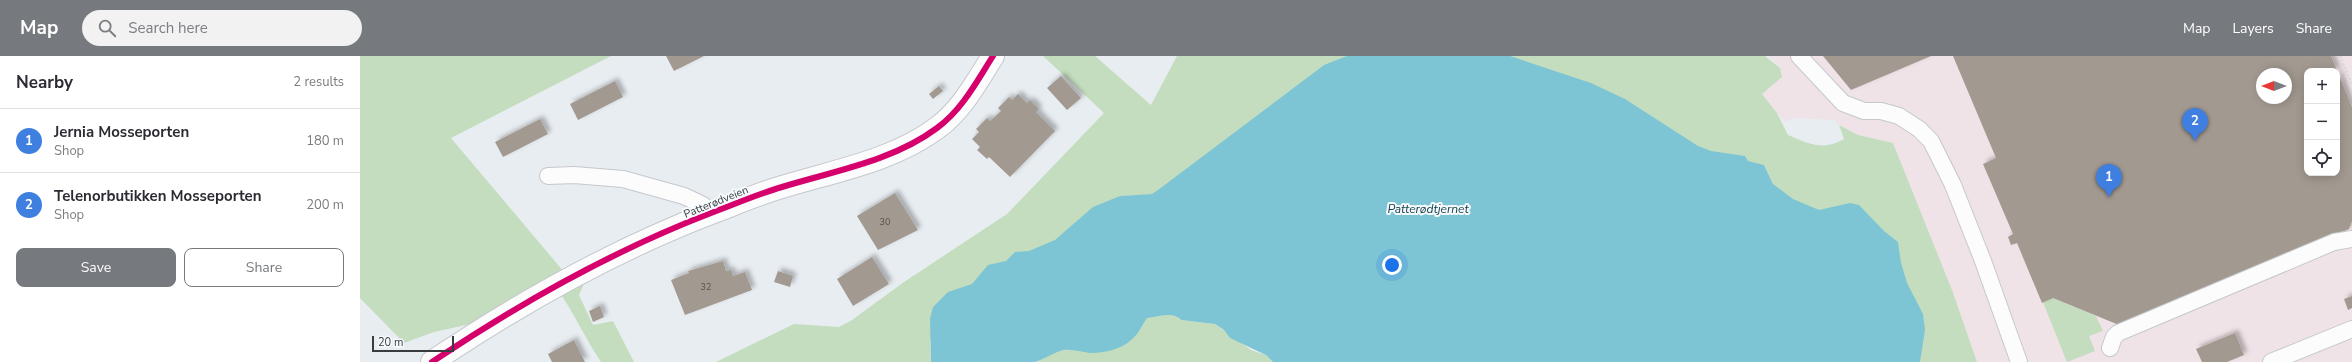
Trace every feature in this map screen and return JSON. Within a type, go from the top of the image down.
[{"type":"street","name":"Patterødveien","points":[[432,362],[481,329],[567,278],[709,214],[780,187],[885,156],[920,140],[938,128],[967,97],[993,56]]},
{"type":"lane","points":[[1799,56],[1843,103],[1864,111],[1881,111],[1899,116],[1919,129],[1931,141],[1956,192],[2019,362]]},
{"type":"lane","points":[[548,176],[574,175],[623,179],[684,196],[703,205],[709,214]]},
{"type":"lane","points":[[2110,348],[2114,337],[2118,333],[2334,242],[2352,239]]},
{"type":"lane","points":[[2271,362],[2352,329]]},
{"type":"path","points":[[2340,56],[2352,84]]},
{"type":"shaded area","points":[[1768,56],[2352,56],[2352,362],[1977,362],[1952,290],[1893,143],[1858,135],[1839,125],[1835,120],[1793,118],[1785,122],[1761,94],[1782,77],[1780,68]]},
{"type":"green space","points":[[360,56],[611,56],[451,138],[564,272],[475,323],[434,332],[404,343],[360,298]]},
{"type":"green space","points":[[1043,56],[1095,56],[1151,105],[1177,56],[1765,56],[1780,68],[1782,77],[1762,94],[1777,113],[1788,135],[1816,145],[1829,145],[1844,139],[1839,125],[1858,135],[1893,143],[1952,290],[1977,362],[1791,362],[1773,184],[1764,165],[1120,196],[930,340],[931,362],[716,362],[794,324],[839,327],[852,320],[904,282],[1007,214],[1104,113]]},
{"type":"green space","points":[[586,279],[579,295],[593,325],[613,321],[634,362],[601,362],[590,345],[560,293]]},
{"type":"green space","points":[[1124,294],[1178,316],[1181,320],[1215,324],[1251,350],[1266,355],[1273,362],[1034,362],[1057,351],[1067,350]]},
{"type":"green space","points":[[2053,298],[2096,316],[2103,331],[2089,336],[2095,351],[2067,362],[2043,302]]},
{"type":"water","name":"Patterødtjernet","points":[[1347,56],[1510,56],[1591,83],[1625,99],[1698,146],[1711,151],[1745,156],[1748,161],[1764,165],[1773,184],[1793,199],[1819,210],[1850,203],[1859,205],[1884,231],[1898,242],[1901,263],[1907,283],[1923,314],[1925,330],[1920,362],[1273,362],[1266,355],[1230,338],[1224,330],[1215,324],[1181,320],[1178,317],[1170,315],[1147,318],[1133,339],[1128,343],[1110,351],[1090,353],[1065,350],[1056,352],[1042,360],[1034,362],[931,362],[930,319],[933,307],[948,292],[972,284],[988,265],[1006,261],[1015,252],[1029,251],[1055,240],[1093,207],[1120,196],[1152,194],[1324,65]]},
{"type":"building","points":[[666,56],[704,56],[674,71]]},
{"type":"building","points":[[1823,56],[1931,56],[1851,90]]},
{"type":"building","points":[[1953,56],[2331,56],[2336,68],[2304,68],[2304,176],[2340,176],[2340,78],[2352,107],[2352,221],[2349,229],[2119,325],[2053,298],[2042,303],[2017,243],[2011,245],[2008,237],[2013,234],[1983,164],[1996,158]]},
{"type":"building","points":[[1061,76],[1081,98],[1067,110],[1047,88]]},
{"type":"building","points":[[615,81],[623,97],[578,120],[570,104]]},
{"type":"building","points":[[939,86],[943,91],[933,99],[929,94]]},
{"type":"building","points":[[1018,94],[1027,103],[1030,100],[1039,109],[1036,112],[1055,131],[1010,177],[989,157],[987,159],[977,150],[980,147],[972,139],[979,132],[976,129],[987,118],[990,121],[1001,111],[998,108],[1009,97],[1012,100]]},
{"type":"building","points":[[540,119],[548,134],[503,157],[495,142]]},
{"type":"building","points":[[895,193],[918,230],[878,250],[857,216]]},
{"type":"building","points":[[872,257],[889,284],[853,306],[837,279]]},
{"type":"building","points":[[723,261],[726,271],[731,270],[733,276],[745,272],[752,290],[685,315],[671,280],[689,273],[688,271]]},
{"type":"building","points":[[778,271],[793,276],[790,287],[774,282]]},
{"type":"building","points":[[2352,296],[2352,308],[2348,310],[2344,299]]},
{"type":"building","points":[[600,306],[604,317],[593,322],[589,311]]},
{"type":"building","points":[[2235,333],[2244,355],[2227,362],[2202,362],[2196,349]]},
{"type":"building","points":[[574,340],[585,362],[552,362],[548,354]]},
{"type":"cycle path","points":[[432,362],[465,340],[533,299],[602,261],[638,244],[755,196],[862,164],[902,149],[937,128],[954,113],[968,95],[993,56]]},
{"type":"place","name":"Telenorbutikken Mosseporten","points":[[2195,141]]},
{"type":"place","name":"Jernia Mosseporten","points":[[2109,197]]}]
